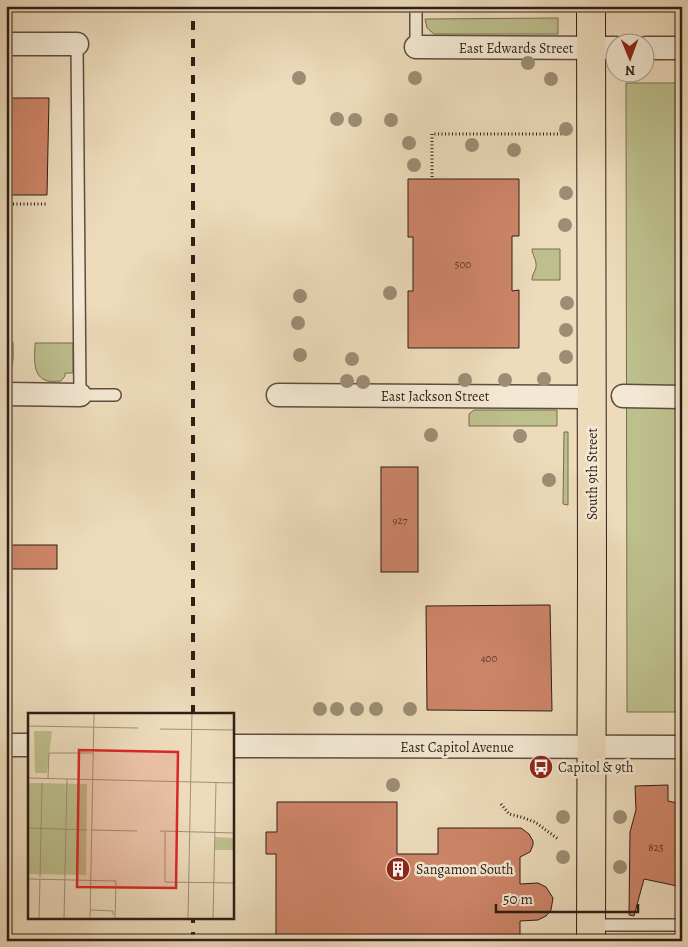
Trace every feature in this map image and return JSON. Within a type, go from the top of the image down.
[{"type":"main road","name":"South 9th Street","points":[[591,933],[592,397],[604,48],[592,6]]},
{"type":"street","points":[[6,44],[77,44]]},
{"type":"street","name":"East Edwards Street","points":[[416,47],[604,48]]},
{"type":"street","points":[[656,48],[682,48]]},
{"type":"street","points":[[6,394],[80,395]]},
{"type":"street","name":"East Jackson Street","points":[[278,395],[592,397]]},
{"type":"street","points":[[623,396],[682,397]]},
{"type":"street","points":[[6,745],[28,745]]},
{"type":"street","name":"East Capitol Avenue","points":[[234,746],[682,747]]},
{"type":"lane","points":[[416,6],[416,47]]},
{"type":"lane","points":[[77,44],[80,395],[115,395]]},
{"type":"lane","points":[[591,933],[682,925]]},
{"type":"path","points":[[432,177],[432,134],[562,134]]},
{"type":"path","points":[[6,204],[47,204]]},
{"type":"path","points":[[501,804],[509,814],[535,822],[558,839]]},
{"type":"green space","points":[[558,18],[558,34],[434,34],[427,28],[425,19]]},
{"type":"green space","points":[[626,83],[682,83],[682,712],[627,712]]},
{"type":"green space","points":[[532,249],[560,249],[560,280],[532,280],[536,264]]},
{"type":"green space","points":[[6,342],[13,342],[13,361],[11,370],[6,378]]},
{"type":"green space","points":[[35,343],[73,343],[73,373],[65,373],[61,381],[43,379],[36,371]]},
{"type":"green space","points":[[474,410],[557,410],[557,426],[469,426],[469,414]]},
{"type":"green space","points":[[564,432],[568,432],[568,505],[563,504]]},
{"type":"building","points":[[6,98],[49,98],[47,195],[6,195]]},
{"type":"building","points":[[408,179],[519,179],[519,236],[512,236],[512,291],[519,290],[519,348],[408,348],[408,291],[413,291],[413,237],[408,237]]},
{"type":"building","points":[[381,467],[418,467],[418,572],[381,572]]},
{"type":"building","points":[[6,545],[57,545],[57,569],[6,569]]},
{"type":"building","points":[[550,605],[552,711],[427,710],[426,606]]},
{"type":"building","points":[[668,785],[668,801],[682,804],[682,887],[644,879],[634,916],[629,915],[630,832],[636,810],[635,786]]},
{"type":"building","name":"Sangamon South","points":[[277,802],[397,802],[397,854],[438,854],[438,828],[521,828],[529,834],[533,845],[530,852],[520,857],[520,884],[538,883],[546,887],[553,898],[551,910],[546,916],[538,920],[520,921],[520,941],[401,941],[401,938],[276,938],[276,854],[266,854],[266,832],[277,832]]},
{"type":"railway","points":[[193,6],[193,713]]},
{"type":"railway","points":[[193,920],[193,941]]},
{"type":"place","name":"Capitol & 9th","points":[[541,767]]},
{"type":"place","name":"Sangamon South","points":[[398,869]]}]
